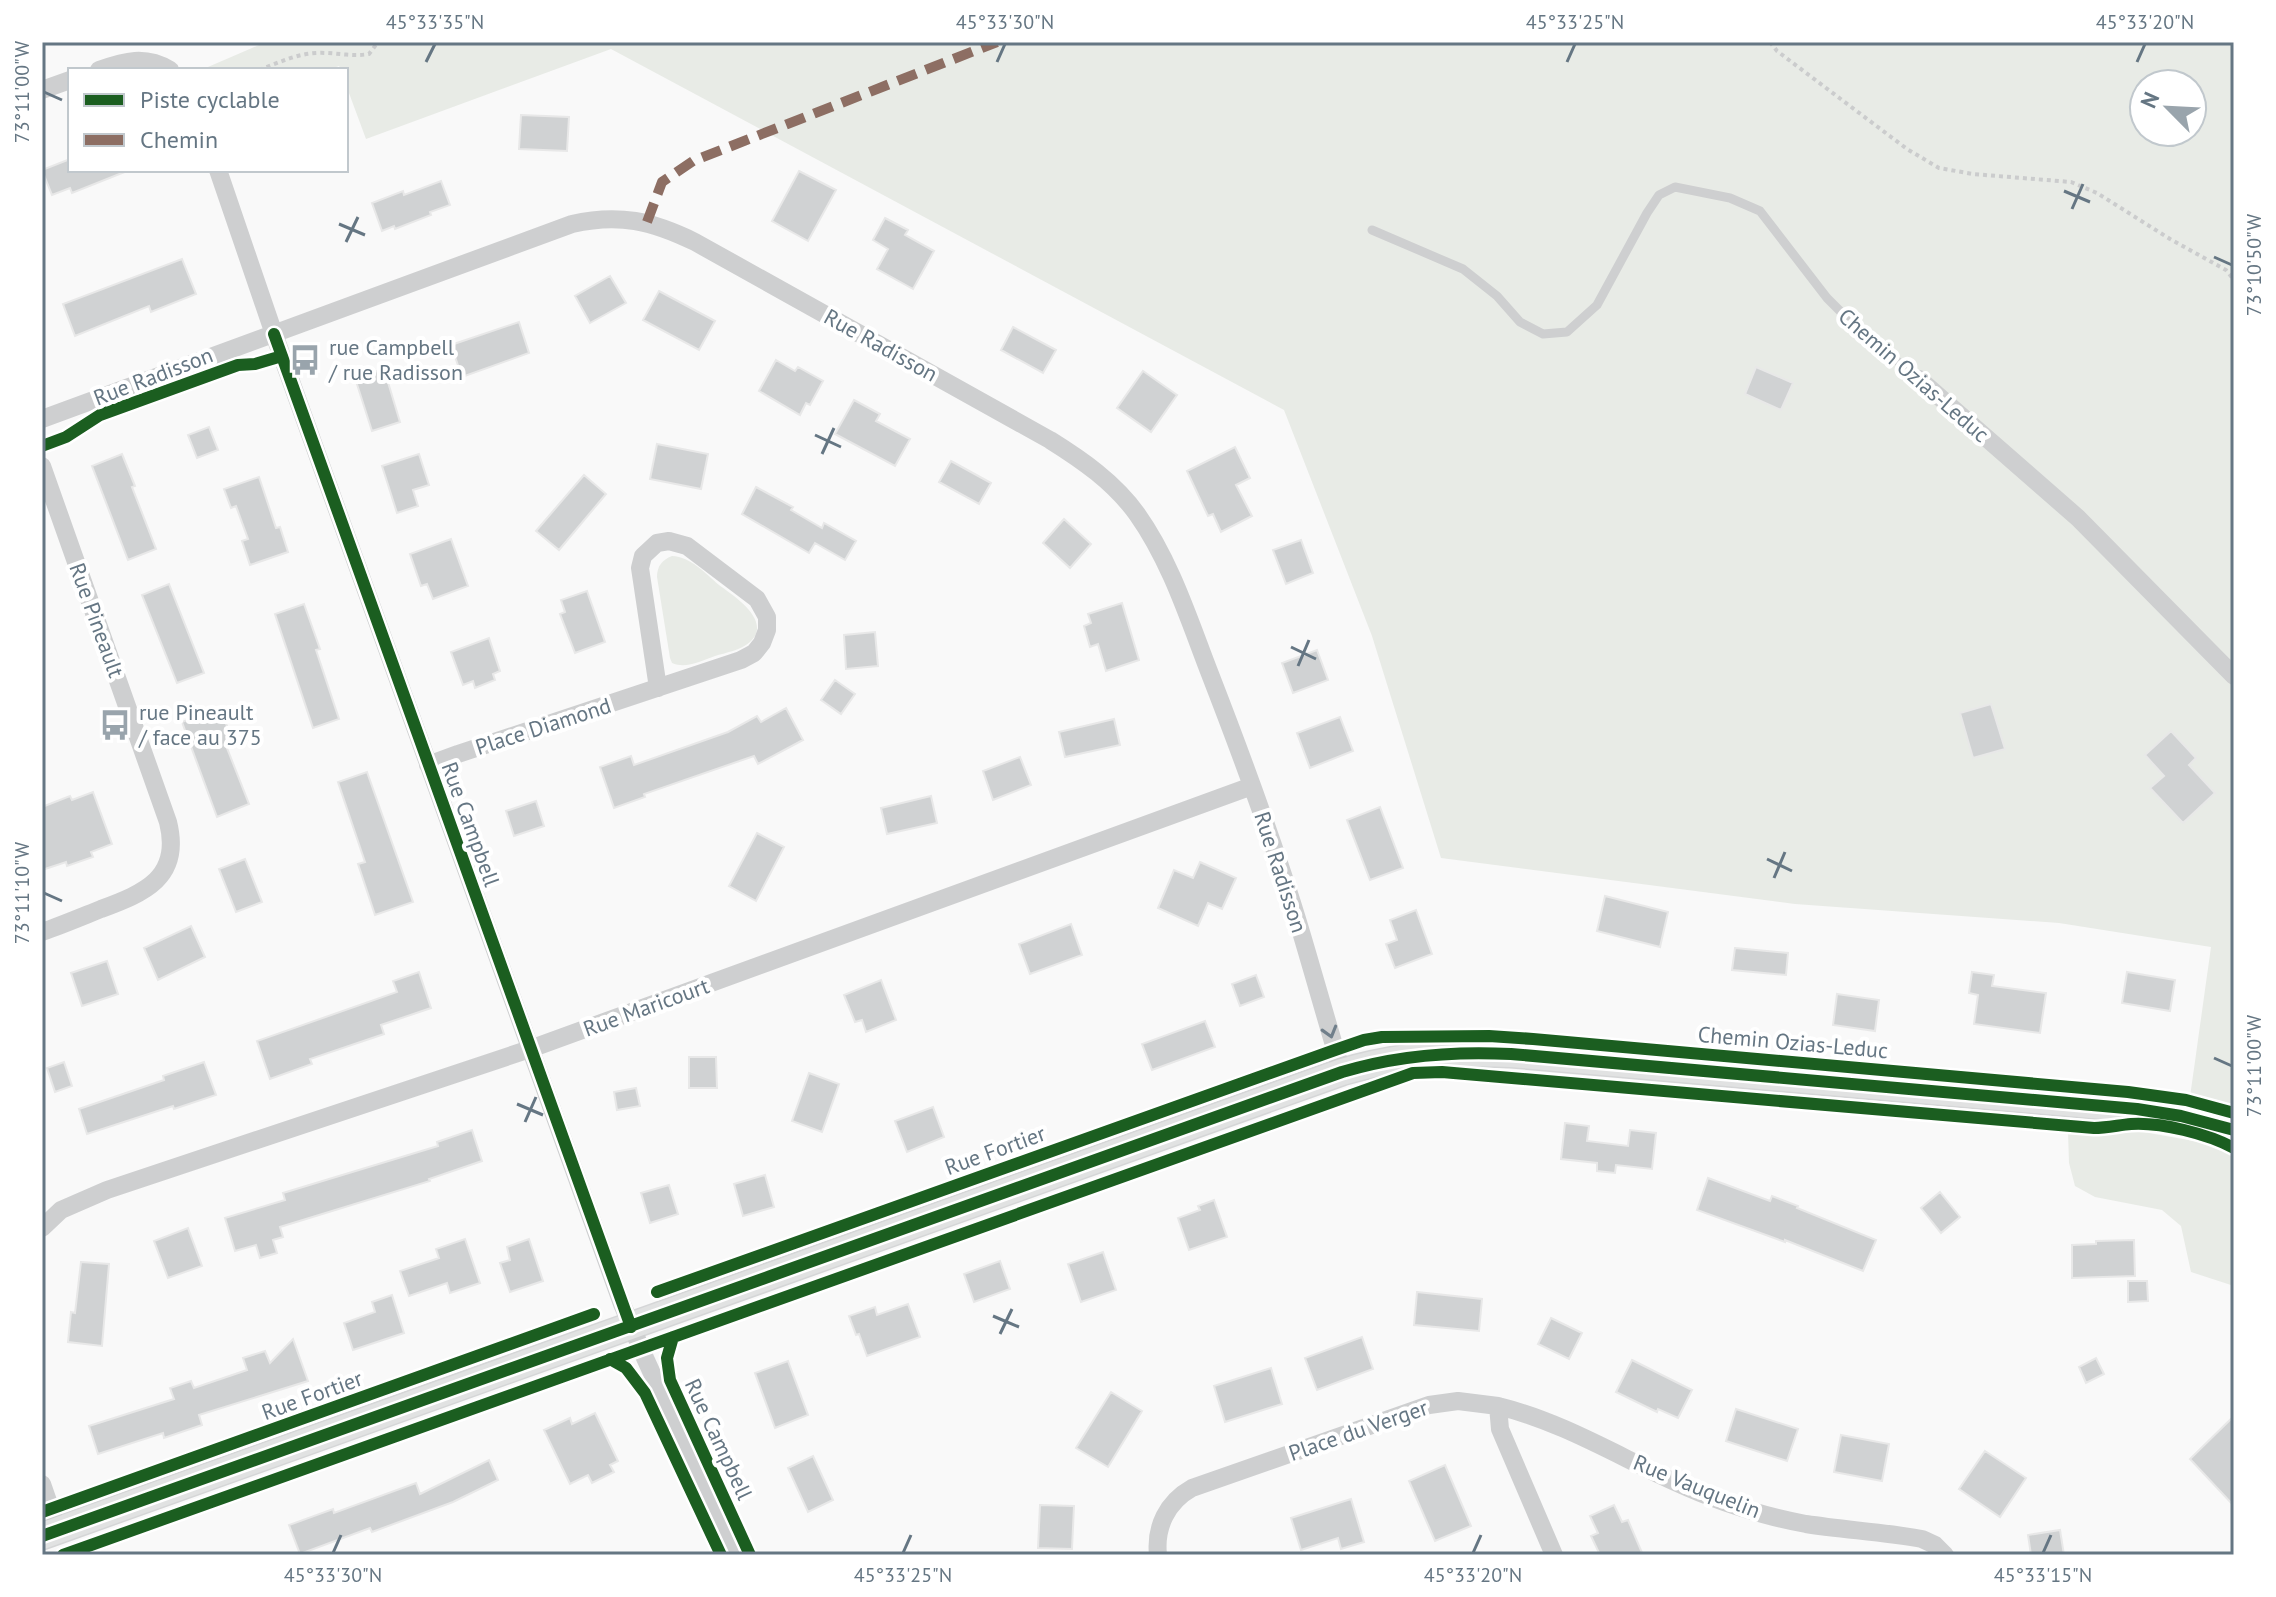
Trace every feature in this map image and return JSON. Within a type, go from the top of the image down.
[{"type":"street","points":[[106,68],[135,60],[165,67]]},
{"type":"street","points":[[42,90],[68,81]]},
{"type":"street","name":"Rue Campbell","points":[[219,172],[631,1327],[735,1555]]},
{"type":"street","name":"Rue Radisson","points":[[42,419],[572,224],[599,219],[630,219],[679,234],[1073,454],[1105,480],[1137,514],[1164,560],[1252,786],[1300,929],[1342,1072]]},
{"type":"street","name":"Chemin Ozias-Leduc","points":[[1919,379],[2078,518],[2234,676]]},
{"type":"street","name":"Rue Pineault","points":[[42,466],[168,822],[171,840],[166,866],[150,887],[42,932]]},
{"type":"street","name":"Place Diamond","points":[[428,765],[658,688],[748,657],[762,643],[767,630],[767,617],[757,599],[687,546],[669,541],[657,543],[647,551],[640,568],[658,688]]},
{"type":"street","name":"Rue Maricourt","points":[[42,1228],[61,1210],[107,1190],[530,1049],[1252,786]]},
{"type":"street","name":"Rue Fortier","points":[[50,1533],[1379,1061],[1417,1055],[1511,1054],[2113,1106],[2181,1116],[2234,1130]]},
{"type":"street","name":"Place du Verger","points":[[1158,1555],[1158,1536],[1166,1511],[1184,1492],[1200,1484],[1429,1405],[1458,1401],[1498,1406]]},
{"type":"street","points":[[1498,1406],[1500,1429],[1554,1555]]},
{"type":"street","name":"Rue Vauquelin","points":[[1498,1406],[1579,1435],[1721,1501],[1806,1524],[1922,1539],[1935,1545],[1945,1555]]},
{"type":"street","points":[[42,1484],[50,1533]]},
{"type":"lane","name":"Chemin Ozias-Leduc","points":[[1372,230],[1463,269],[1497,296],[1520,322],[1543,334],[1567,332],[1597,305],[1659,195],[1675,187],[1730,198],[1760,211],[1827,298],[1865,336],[1919,379]]},
{"type":"path","points":[[264,68],[300,55],[369,54],[378,42]]},
{"type":"path","points":[[1770,42],[1777,51],[1907,149],[1939,168],[2071,182],[2097,193],[2226,270],[2234,280]]},
{"type":"shaded area","points":[[266,42],[2234,42],[2234,1110],[2190,1097],[2211,947],[2059,923],[1795,904],[1441,858],[1372,636],[1284,410],[611,49],[366,139],[348,90],[348,68],[206,68]]},
{"type":"shaded area","points":[[672,556],[697,566],[749,610],[757,626],[750,642],[694,664],[672,663],[657,577],[661,564]]},
{"type":"shaded area","points":[[2138,1131],[2205,1143],[2234,1155],[2234,1286],[2191,1272],[2181,1226],[2162,1210],[2095,1197],[2075,1186],[2069,1163],[2068,1132],[2108,1134]]},
{"type":"building","points":[[521,115],[569,117],[567,151],[519,149]]},
{"type":"building","points":[[68,160],[68,172],[124,172],[72,193],[70,188],[52,195],[42,170]]},
{"type":"building","points":[[799,171],[836,190],[808,241],[772,221]]},
{"type":"building","points":[[441,181],[450,205],[395,229],[394,226],[382,231],[372,203]]},
{"type":"building","points":[[885,218],[908,230],[905,235],[934,251],[913,289],[877,269],[888,249],[873,240]]},
{"type":"building","points":[[182,259],[196,294],[151,312],[149,306],[75,336],[63,304]]},
{"type":"building","points":[[610,276],[626,303],[590,323],[575,296]]},
{"type":"building","points":[[659,291],[715,321],[699,350],[643,320]]},
{"type":"building","points":[[519,322],[529,353],[462,377],[451,345]]},
{"type":"building","points":[[1013,327],[1056,350],[1043,373],[1001,350]]},
{"type":"building","points":[[776,360],[795,371],[798,367],[823,381],[810,405],[806,403],[800,415],[759,391]]},
{"type":"building","points":[[1756,367],[1793,383],[1781,410],[1745,394]]},
{"type":"building","points":[[384,369],[400,422],[372,431],[355,378]]},
{"type":"building","points":[[1143,371],[1177,395],[1151,432],[1117,408]]},
{"type":"building","points":[[854,400],[880,414],[876,421],[910,439],[895,466],[835,434]]},
{"type":"building","points":[[209,427],[218,450],[197,458],[188,435]]},
{"type":"building","points":[[657,444],[708,454],[701,489],[650,479]]},
{"type":"building","points":[[1235,447],[1250,478],[1236,485],[1252,516],[1221,532],[1213,514],[1208,516],[1187,471]]},
{"type":"building","points":[[122,454],[156,549],[128,560],[92,466]]},
{"type":"building","points":[[419,454],[429,485],[413,490],[418,506],[397,513],[382,466]]},
{"type":"building","points":[[951,461],[991,483],[979,504],[939,482]]},
{"type":"building","points":[[584,475],[606,494],[559,550],[536,531]]},
{"type":"building","points":[[259,477],[276,528],[280,527],[288,552],[250,565],[242,541],[248,539],[236,506],[231,508],[224,489]]},
{"type":"building","points":[[756,487],[793,507],[791,510],[822,528],[824,523],[856,541],[845,560],[815,543],[809,553],[742,514]]},
{"type":"building","points":[[1064,519],[1091,544],[1070,568],[1043,543]]},
{"type":"building","points":[[451,539],[468,586],[433,599],[427,584],[421,586],[410,554]]},
{"type":"building","points":[[1301,540],[1313,573],[1286,584],[1273,550]]},
{"type":"building","points":[[169,584],[204,673],[177,683],[142,595]]},
{"type":"building","points":[[587,591],[605,642],[575,653],[560,614],[565,612],[561,600]]},
{"type":"building","points":[[1122,603],[1139,660],[1106,671],[1098,644],[1090,647],[1084,626],[1091,623],[1088,614]]},
{"type":"building","points":[[304,604],[339,719],[313,728],[275,614]]},
{"type":"building","points":[[875,632],[878,666],[846,669],[844,635]]},
{"type":"building","points":[[489,638],[500,671],[493,674],[495,680],[475,688],[473,681],[463,685],[451,652]]},
{"type":"building","points":[[1317,650],[1328,680],[1293,693],[1282,663]]},
{"type":"building","points":[[835,680],[855,694],[841,714],[821,700]]},
{"type":"building","points":[[1991,704],[2005,749],[1973,758],[1960,713]]},
{"type":"building","points":[[219,707],[235,745],[227,748],[249,804],[217,817],[182,722]]},
{"type":"building","points":[[786,708],[803,740],[758,764],[754,756],[644,794],[645,797],[614,808],[600,767],[631,756],[634,765],[728,732],[757,716],[761,722]]},
{"type":"building","points":[[1340,717],[1353,751],[1310,768],[1297,733]]},
{"type":"building","points":[[1114,719],[1120,745],[1065,757],[1059,732]]},
{"type":"building","points":[[2171,731],[2196,758],[2189,765],[2215,793],[2183,823],[2150,788],[2164,776],[2145,755]]},
{"type":"building","points":[[1020,757],[1031,785],[993,800],[983,771]]},
{"type":"building","points":[[367,772],[413,902],[375,915],[358,864],[365,862],[338,782]]},
{"type":"building","points":[[93,792],[112,844],[91,852],[93,857],[42,870],[42,807],[70,796],[72,800]]},
{"type":"building","points":[[931,796],[937,823],[887,834],[881,808]]},
{"type":"building","points":[[536,801],[544,826],[514,836],[506,811]]},
{"type":"building","points":[[1380,807],[1403,868],[1370,880],[1347,820]]},
{"type":"building","points":[[757,833],[784,847],[756,901],[729,886]]},
{"type":"building","points":[[245,859],[262,902],[236,912],[219,869]]},
{"type":"building","points":[[1200,862],[1236,878],[1222,909],[1208,903],[1198,926],[1158,908],[1174,870],[1193,878]]},
{"type":"building","points":[[1605,896],[1668,912],[1660,947],[1597,931]]},
{"type":"building","points":[[1416,910],[1432,954],[1395,968],[1386,944],[1397,940],[1390,920]]},
{"type":"building","points":[[1071,924],[1082,955],[1030,974],[1019,944]]},
{"type":"building","points":[[191,926],[205,957],[158,980],[144,948]]},
{"type":"building","points":[[1735,948],[1788,953],[1786,975],[1732,970]]},
{"type":"building","points":[[107,961],[118,994],[82,1006],[71,973]]},
{"type":"building","points":[[419,972],[431,1008],[381,1025],[384,1034],[310,1059],[312,1064],[270,1079],[257,1041],[397,992],[393,981]]},
{"type":"building","points":[[1972,972],[1994,975],[1992,986],[2046,993],[2040,1033],[1974,1024],[1978,995],[1969,993]]},
{"type":"building","points":[[2127,972],[2175,980],[2170,1011],[2122,1003]]},
{"type":"building","points":[[1256,975],[1264,997],[1240,1006],[1232,984]]},
{"type":"building","points":[[881,980],[896,1020],[866,1032],[862,1020],[855,1022],[844,995]]},
{"type":"building","points":[[1837,994],[1879,1000],[1875,1031],[1833,1025]]},
{"type":"building","points":[[1205,1021],[1215,1047],[1152,1070],[1142,1044]]},
{"type":"building","points":[[689,1057],[716,1057],[717,1088],[689,1088]]},
{"type":"building","points":[[64,1062],[72,1086],[55,1092],[47,1068]]},
{"type":"building","points":[[204,1062],[216,1095],[87,1134],[79,1109],[164,1080],[163,1076]]},
{"type":"building","points":[[809,1073],[839,1084],[822,1132],[792,1121]]},
{"type":"building","points":[[636,1088],[640,1106],[617,1110],[614,1092]]},
{"type":"building","points":[[933,1107],[944,1137],[907,1152],[895,1121]]},
{"type":"building","points":[[1565,1123],[1589,1126],[1587,1141],[1628,1146],[1630,1130],[1656,1133],[1652,1169],[1616,1165],[1615,1173],[1597,1171],[1597,1163],[1561,1159]]},
{"type":"building","points":[[472,1130],[482,1161],[430,1181],[280,1227],[283,1237],[273,1240],[277,1253],[260,1258],[256,1245],[235,1251],[225,1218],[285,1200],[283,1193],[438,1146],[437,1142]]},
{"type":"building","points":[[765,1175],[774,1207],[743,1216],[734,1184]]},
{"type":"building","points":[[1708,1178],[1770,1201],[1772,1196],[1876,1240],[1863,1271],[1697,1210]]},
{"type":"building","points":[[669,1185],[678,1214],[650,1223],[641,1193]]},
{"type":"building","points":[[1940,1192],[1960,1217],[1941,1233],[1921,1208]]},
{"type":"building","points":[[1214,1200],[1227,1237],[1189,1250],[1178,1218],[1200,1210],[1198,1206]]},
{"type":"building","points":[[188,1228],[202,1266],[168,1278],[154,1241]]},
{"type":"building","points":[[465,1239],[480,1283],[450,1293],[447,1283],[409,1296],[400,1271],[439,1258],[436,1249]]},
{"type":"building","points":[[529,1239],[543,1281],[510,1292],[500,1263],[510,1260],[507,1247]]},
{"type":"building","points":[[2134,1240],[2135,1276],[2072,1278],[2072,1245]]},
{"type":"building","points":[[1103,1252],[1116,1290],[1081,1302],[1068,1264]]},
{"type":"building","points":[[1000,1261],[1010,1289],[974,1302],[964,1274]]},
{"type":"building","points":[[81,1262],[109,1264],[102,1346],[68,1342]]},
{"type":"building","points":[[2128,1281],[2147,1281],[2148,1301],[2128,1302]]},
{"type":"building","points":[[1417,1292],[1482,1299],[1479,1331],[1414,1325]]},
{"type":"building","points":[[392,1295],[404,1333],[353,1350],[344,1323],[375,1312],[372,1302]]},
{"type":"building","points":[[908,1304],[920,1337],[867,1356],[849,1316],[875,1307],[877,1315]]},
{"type":"building","points":[[1551,1318],[1582,1333],[1569,1359],[1538,1344]]},
{"type":"building","points":[[1362,1337],[1373,1369],[1317,1390],[1305,1358]]},
{"type":"building","points":[[293,1339],[308,1381],[199,1415],[202,1425],[164,1438],[163,1433],[98,1454],[89,1426],[174,1399],[170,1388],[191,1381],[194,1388],[247,1370],[243,1358],[265,1351],[270,1363]]},
{"type":"building","points":[[2096,1358],[2104,1374],[2086,1383],[2079,1367]]},
{"type":"building","points":[[1632,1360],[1692,1390],[1678,1418],[1658,1409],[1657,1412],[1616,1392]]},
{"type":"building","points":[[788,1361],[808,1415],[775,1428],[755,1373]]},
{"type":"building","points":[[1271,1368],[1282,1404],[1225,1422],[1214,1386]]},
{"type":"building","points":[[1111,1392],[1142,1411],[1108,1467],[1076,1448]]},
{"type":"building","points":[[1736,1409],[1798,1429],[1787,1461],[1726,1441]]},
{"type":"building","points":[[595,1413],[618,1461],[610,1465],[614,1472],[592,1483],[588,1475],[570,1484],[544,1430],[570,1418],[572,1424]]},
{"type":"building","points":[[2234,1416],[2234,1506],[2190,1459]]},
{"type":"building","points":[[1841,1435],[1889,1444],[1882,1481],[1834,1472]]},
{"type":"building","points":[[1985,1451],[2026,1478],[2000,1517],[1959,1489]]},
{"type":"building","points":[[813,1456],[833,1500],[808,1512],[788,1468]]},
{"type":"building","points":[[489,1460],[498,1480],[453,1502],[300,1554],[289,1525],[333,1509],[334,1513],[416,1483],[420,1494]]},
{"type":"building","points":[[1445,1465],[1471,1526],[1435,1541],[1409,1481]]},
{"type":"building","points":[[1351,1499],[1364,1542],[1341,1549],[1338,1538],[1301,1550],[1291,1518]]},
{"type":"building","points":[[1040,1505],[1074,1506],[1072,1549],[1038,1548]]},
{"type":"building","points":[[1614,1505],[1622,1522],[1628,1520],[1643,1555],[1600,1555],[1591,1536],[1598,1533],[1590,1516]]},
{"type":"building","points":[[2060,1530],[2064,1555],[2031,1555],[2028,1535]]},
{"type":"marked path","points":[[647,222],[662,182],[693,161],[997,42]]},
{"type":"cycle path","points":[[274,334],[631,1327]]},
{"type":"cycle path","points":[[42,446],[66,437],[100,415],[238,365],[255,364],[282,356]]},
{"type":"cycle path","points":[[657,1292],[1335,1050],[1382,1037],[1489,1036],[1533,1039],[2128,1092],[2186,1100],[2234,1113]]},
{"type":"cycle path","points":[[42,1536],[1342,1072],[1405,1058],[1468,1053],[1511,1054],[2137,1109],[2181,1116],[2234,1130]]},
{"type":"cycle path","points":[[63,1555],[1413,1073],[1442,1072],[2094,1128],[2156,1125],[2198,1134],[2234,1148]]},
{"type":"cycle path","points":[[42,1512],[594,1314]]},
{"type":"cycle path","points":[[673,1337],[667,1358],[670,1380],[750,1555]]},
{"type":"cycle path","points":[[610,1359],[626,1368],[645,1393],[721,1555]]},
{"type":"place","name":"rue Campbell / rue Radisson","points":[[305,360]]},
{"type":"place","name":"rue Pineault / face au 375","points":[[115,725]]}]
